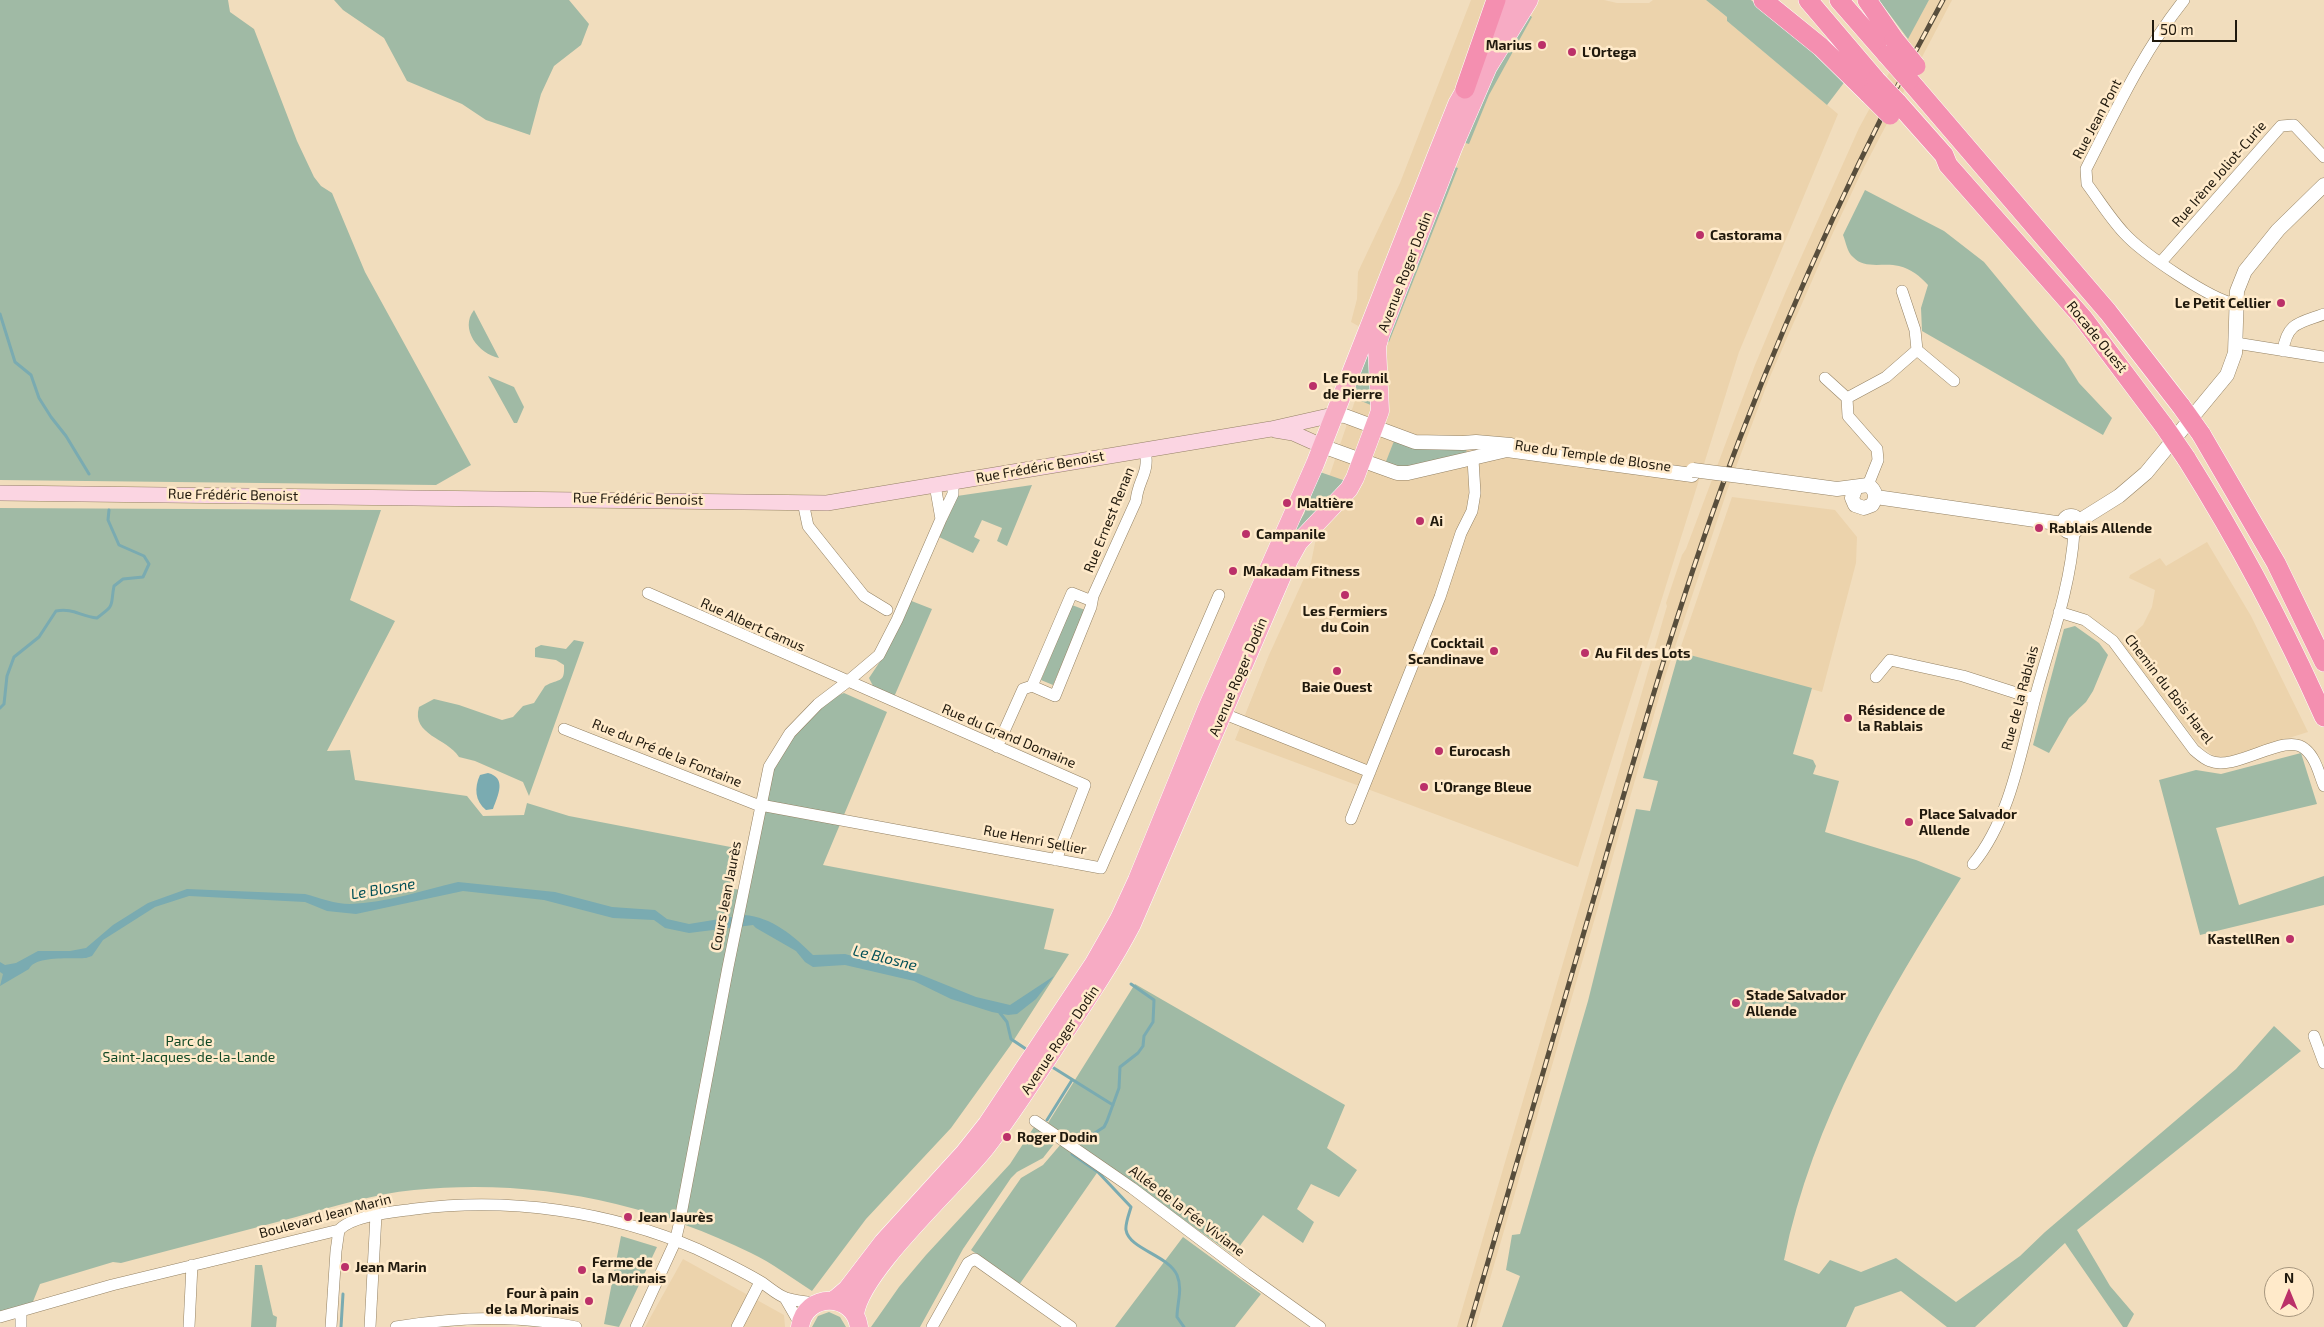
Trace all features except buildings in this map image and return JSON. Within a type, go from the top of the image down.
[{"type":"highway","points":[[1465,89],[1496,0]]},
{"type":"highway","points":[[1763,0],[1872,87]]},
{"type":"highway","name":"Rocade Ouest","points":[[1808,0],[1872,87],[1944,155],[1948,165],[2083,318],[2164,426],[2224,518],[2285,632],[2324,717]]},
{"type":"highway","name":"Rocade Ouest","points":[[1839,0],[1890,47],[1912,73],[1935,109],[2108,312],[2181,406],[2201,434],[2276,563],[2324,662]]},
{"type":"highway","points":[[1866,0],[1890,47]]},
{"type":"main road","name":"Avenue Roger Dodin","points":[[1069,1014],[1137,880],[1200,726],[1322,446],[1435,159],[1465,89],[1506,18],[1510,0]]},
{"type":"main road","name":"Avenue Roger Dodin","points":[[857,1320],[860,1295],[884,1263],[977,1159],[1018,1090],[1069,1014],[1106,970],[1132,924],[1222,713],[1299,542],[1349,489],[1362,460],[1380,411],[1378,346],[1380,333],[1453,148],[1488,67],[1529,0]]},
{"type":"main road","name":"Rue Frédéric Benoist","points":[[0,493],[846,501],[1271,429],[1333,415]]},
{"type":"main road","name":"Rue Frédéric Benoist","points":[[1271,429],[1293,433],[1322,446]]},
{"type":"main road","name":"Avenue Roger Dodin","points":[[834,1300],[848,1289],[882,1242],[964,1153],[1018,1090]]},
{"type":"main road","points":[[800,1325],[806,1311],[816,1303],[834,1300],[846,1305],[857,1320]]},
{"type":"street","name":"Rue Jean Pont","points":[[2161,262],[2125,234],[2087,184],[2086,169],[2140,69],[2171,16],[2184,0]]},
{"type":"street","name":"Rue Irène Joliot-Curie","points":[[2161,262],[2281,126],[2294,125],[2324,158]]},
{"type":"street","points":[[2072,526],[2119,496],[2146,474],[2227,375],[2233,362],[2236,342],[2237,291],[2251,262],[2278,230],[2324,185]]},
{"type":"street","points":[[2161,262],[2214,298],[2236,304]]},
{"type":"street","points":[[1902,291],[1915,330],[1917,350],[1954,381]]},
{"type":"street","points":[[2283,351],[2285,336],[2291,327],[2324,314]]},
{"type":"street","points":[[2236,342],[2324,357]]},
{"type":"street","points":[[1847,398],[1886,377],[1917,350]]},
{"type":"street","points":[[1825,378],[1847,398],[1848,416],[1877,449],[1878,460],[1867,490],[1852,494],[1853,502]]},
{"type":"street","name":"Rue du Temple de Blosne","points":[[1333,415],[1345,416],[1415,442],[1462,444],[1496,442],[1819,492],[1853,502],[1859,508],[1868,508],[1867,490]]},
{"type":"street","points":[[1351,819],[1440,598],[1461,534],[1472,511],[1475,494],[1473,459],[1476,442]]},
{"type":"street","name":"Rue du Temple de Blosne","points":[[1322,446],[1396,473],[1408,473],[1507,450],[1692,472]]},
{"type":"street","name":"Rue Ernest Renan","points":[[1032,686],[1055,696],[1092,601],[1136,501],[1136,492],[1148,464],[1146,449]]},
{"type":"street","name":"Rue du Temple de Blosne","points":[[1747,480],[1867,490],[2072,526]]},
{"type":"street","name":"Cours Jean Jaurès","points":[[636,1327],[675,1242],[769,767],[790,733],[818,704],[848,682],[879,655],[952,499],[954,482]]},
{"type":"street","points":[[935,485],[941,519]]},
{"type":"street","points":[[803,502],[808,526],[864,596],[888,610]]},
{"type":"street","name":"Rue de la Rablais","points":[[1973,864],[1985,849],[2004,805],[2020,758],[2074,548],[2072,526]]},
{"type":"street","points":[[997,747],[1023,689],[1032,686],[1072,592],[1092,601]]},
{"type":"street","name":"Rue Albert Camus","points":[[648,594],[848,682]]},
{"type":"street","name":"Rue Henri Sellier","points":[[760,805],[1101,868],[1219,595]]},
{"type":"street","name":"Chemin du Bois Harel","points":[[2059,612],[2085,620],[2113,641],[2194,750],[2209,761],[2224,764],[2291,744],[2304,747],[2312,756],[2324,786]]},
{"type":"street","points":[[1876,678],[1890,660],[1963,676],[2035,699]]},
{"type":"street","name":"Rue du Grand Domaine","points":[[848,682],[1085,785],[1056,860]]},
{"type":"street","points":[[1222,713],[1370,772]]},
{"type":"street","name":"Rue du Pré de la Fontaine","points":[[564,729],[760,805]]},
{"type":"street","points":[[2314,1036],[2324,1063]]},
{"type":"street","name":"Allée de la Fée Viviane","points":[[1035,1122],[1132,1188],[1320,1327]]},
{"type":"street","name":"Boulevard Jean Marin","points":[[11,1314],[192,1265],[339,1230],[344,1224],[376,1215],[465,1205],[535,1208],[609,1220],[656,1233],[696,1249],[760,1282],[785,1298],[816,1303]]},
{"type":"street","points":[[370,1327],[376,1215]]},
{"type":"street","points":[[331,1327],[339,1230]]},
{"type":"street","points":[[932,1327],[970,1260],[979,1260],[1071,1327]]},
{"type":"street","points":[[188,1327],[192,1265]]},
{"type":"street","points":[[737,1327],[760,1282]]},
{"type":"street","name":"Boulevard Jean Marin","points":[[785,1298],[800,1325]]},
{"type":"street","points":[[11,1314],[21,1327]]},
{"type":"street","points":[[396,1327],[431,1321],[486,1318],[547,1322],[576,1327]]},
{"type":"shaded area","points":[[1471,0],[1604,0],[1617,3],[1649,3],[1653,0],[1706,0],[1727,17],[1727,21],[1838,114],[1739,352],[1578,867],[1235,740],[1269,655],[1311,563],[1327,483],[1377,336],[1351,322],[1357,299],[1358,272],[1400,183]]},
{"type":"shaded area","points":[[1929,0],[1952,0],[1861,173],[1832,235],[1769,379],[1727,491],[1665,677],[1476,1327],[1457,1327],[1667,606],[1666,603],[1682,555],[1686,549],[1755,365],[1786,291],[1859,128]]},
{"type":"shaded area","points":[[1732,497],[1835,510],[1857,537],[1856,563],[1822,692],[1679,652]]},
{"type":"shaded area","points":[[2207,542],[2251,616],[2308,732],[2222,759],[2211,754],[2197,742],[2122,643],[2143,625],[2152,607],[2155,590],[2129,578],[2130,575],[2160,558],[2166,566]]},
{"type":"shaded area","points":[[683,1259],[784,1315],[785,1327],[645,1327]]},
{"type":"green space","points":[[0,0],[228,0],[230,12],[254,29],[297,141],[314,177],[321,186],[332,193],[365,272],[471,465],[436,485],[0,480]]},
{"type":"green space","points":[[334,0],[569,0],[589,24],[581,45],[554,66],[541,94],[530,135],[486,120],[462,104],[407,81],[384,38],[343,10]]},
{"type":"green space","points":[[1706,0],[1751,0],[1808,45],[1846,80],[1827,105],[1727,21],[1727,17]]},
{"type":"green space","points":[[1879,0],[1929,0],[1908,39]]},
{"type":"green space","points":[[1527,13],[1532,17],[1489,95],[1469,144],[1462,142],[1478,103]]},
{"type":"green space","points":[[1452,166],[1458,168],[1389,342],[1386,340]]},
{"type":"green space","points":[[1865,190],[1944,231],[1984,262],[2064,359],[2079,383],[2112,418],[2103,435],[1922,331],[1921,308],[1928,285],[1907,269],[1893,265],[1869,265],[1858,261],[1848,250],[1843,235]]},
{"type":"green space","points":[[474,310],[499,358],[492,356],[473,340],[469,325],[470,317]]},
{"type":"green space","points":[[1373,330],[1373,406],[1347,395]]},
{"type":"green space","points":[[488,376],[514,387],[524,407],[517,423],[514,423]]},
{"type":"green space","points":[[1394,441],[1466,448],[1467,455],[1407,469],[1385,464]]},
{"type":"green space","points":[[1320,472],[1343,480],[1343,482],[1287,542],[1304,514]]},
{"type":"green space","points":[[1032,485],[1007,546],[997,541],[1002,528],[982,520],[974,537],[980,540],[973,553],[939,537],[957,496]]},
{"type":"green space","name":"Parc de Saint-Jacques-de-la-Lande","points":[[0,508],[381,510],[350,600],[395,621],[327,751],[350,750],[355,780],[467,796],[483,816],[524,815],[527,803],[569,816],[741,849],[734,889],[743,890],[769,767],[818,704],[844,693],[887,712],[823,865],[1054,909],[1044,949],[1069,954],[1010,1046],[951,1128],[866,1219],[812,1291],[751,1253],[711,1235],[629,1207],[544,1191],[501,1187],[457,1187],[414,1190],[369,1197],[121,1263],[113,1262],[40,1284],[30,1309],[0,1317]]},
{"type":"green space","points":[[909,600],[932,609],[894,697],[874,688],[869,678],[885,654]]},
{"type":"green space","points":[[1072,605],[1085,610],[1053,685],[1041,680]]},
{"type":"green space","points":[[2075,626],[2099,643],[2108,655],[2093,691],[2086,702],[2069,718],[2049,753],[2033,745],[2064,629]]},
{"type":"green space","points":[[574,640],[584,642],[529,796],[523,782],[475,761],[459,757],[420,724],[418,716],[419,707],[434,699],[459,705],[502,720],[513,717],[523,706],[534,703],[545,686],[560,680],[563,675],[564,665],[556,660],[535,657],[535,648],[541,645],[566,649]]},
{"type":"green space","name":"Stade Salvador Allende","points":[[1679,652],[1812,688],[1793,754],[1813,760],[1816,766],[1813,774],[1839,781],[1825,832],[1916,860],[1961,878],[1879,1014],[1855,1061],[1813,1158],[1784,1260],[1819,1274],[1830,1260],[1861,1272],[1896,1258],[1956,1302],[2020,1256],[2045,1232],[2236,1069],[2274,1026],[2301,1051],[2077,1230],[2110,1286],[2134,1314],[2127,1327],[2123,1327],[2065,1243],[1975,1327],[1947,1327],[1901,1291],[1855,1307],[1846,1327],[1502,1327],[1520,1276],[1506,1270],[1512,1235],[1520,1234],[1588,1001],[1636,809],[1650,811],[1658,781],[1643,778]]},
{"type":"green space","points":[[2301,753],[2317,804],[2216,828],[2239,905],[2324,876],[2324,905],[2200,935],[2159,780],[2196,770],[2221,774]]},
{"type":"green space","points":[[1135,984],[1345,1105],[1327,1148],[1357,1170],[1339,1197],[1311,1184],[1297,1209],[1314,1222],[1303,1243],[1263,1215],[1233,1255],[1048,1123]]},
{"type":"green space","points":[[1034,1127],[1057,1140],[1043,1158],[1017,1172],[1011,1178],[963,1249],[920,1327],[871,1327],[899,1287],[926,1255],[1010,1164]]},
{"type":"green space","points":[[1061,1144],[1099,1170],[1019,1285],[971,1250],[1021,1178],[1043,1165]]},
{"type":"green space","points":[[621,1236],[657,1247],[619,1327],[604,1324]]},
{"type":"green space","points":[[1183,1237],[1261,1294],[1235,1327],[1115,1327]]},
{"type":"green space","points":[[255,1265],[262,1265],[273,1315],[277,1317],[276,1327],[251,1327]]},
{"type":"green space","points":[[829,1312],[840,1317],[846,1327],[812,1327],[818,1316]]},
{"type":"water","points":[[488,773],[498,779],[500,788],[493,809],[486,810],[480,803],[476,789],[480,775]]},
{"type":"water","points":[[458,882],[555,892],[612,907],[655,910],[667,919],[689,924],[744,915],[764,919],[782,929],[813,955],[845,954],[919,974],[976,997],[1010,1005],[1054,976],[1036,999],[1017,1014],[1008,1015],[951,999],[914,981],[845,965],[813,967],[805,962],[796,951],[753,925],[689,933],[665,928],[654,920],[613,918],[544,900],[463,891],[356,914],[327,911],[305,902],[189,896],[155,907],[103,940],[92,956],[38,962],[0,986],[3,974],[0,972],[0,962],[5,965],[16,963],[38,951],[70,951],[86,948],[113,925],[148,903],[187,889],[305,894],[333,902],[350,904],[391,899]]},
{"type":"waterway","points":[[0,314],[15,362],[31,375],[39,398],[66,436],[89,474]]},
{"type":"waterway","points":[[0,708],[4,704],[7,676],[14,657],[39,637],[56,611],[72,611],[97,618],[110,607],[114,586],[123,579],[143,577],[149,564],[144,556],[119,545],[108,520],[109,510]]},
{"type":"waterway","name":"Le Blosne","points":[[1078,1144],[1104,1127],[1119,1088],[1120,1067],[1138,1053],[1143,1046],[1144,1036],[1153,1022],[1154,1000],[1131,984]]},
{"type":"waterway","name":"Le Blosne","points":[[1000,1013],[1007,1022],[1011,1039],[1029,1051]]},
{"type":"waterway","name":"Le Blosne","points":[[1049,1065],[1113,1105]]},
{"type":"waterway","name":"Le Blosne","points":[[1047,1120],[1072,1080]]},
{"type":"waterway","name":"Le Blosne","points":[[1072,1154],[1098,1172],[1131,1207],[1126,1228],[1129,1237],[1141,1247],[1166,1262],[1177,1275],[1180,1291],[1177,1317],[1184,1327]]},
{"type":"waterway","points":[[341,1327],[343,1294]]},
{"type":"railway","points":[[1469,1327],[1647,715],[1700,548],[1740,438],[1809,270],[1860,161],[1943,0]]},
{"type":"place","name":"Marius","points":[[1542,45]]},
{"type":"place","name":"L'Ortega","points":[[1572,52]]},
{"type":"place","name":"Castorama","points":[[1700,235]]},
{"type":"place","name":"Le Petit Cellier","points":[[2281,303]]},
{"type":"place","name":"Le Fournil de Pierre","points":[[1313,386]]},
{"type":"place","name":"Maltière","points":[[1287,503]]},
{"type":"place","name":"Ai","points":[[1420,521]]},
{"type":"place","name":"Rablais Allende","points":[[2039,528]]},
{"type":"place","name":"Campanile","points":[[1246,534]]},
{"type":"place","name":"Makadam Fitness","points":[[1233,571]]},
{"type":"place","name":"Les Fermiers du Coin","points":[[1345,595]]},
{"type":"place","name":"Cocktail Scandinave","points":[[1494,651]]},
{"type":"place","name":"Au Fil des Lots","points":[[1585,653]]},
{"type":"place","name":"Baie Ouest","points":[[1337,671]]},
{"type":"place","name":"Résidence de la Rablais","points":[[1848,718]]},
{"type":"place","name":"Eurocash","points":[[1439,751]]},
{"type":"place","name":"L'Orange Bleue","points":[[1424,787]]},
{"type":"place","name":"Place Salvador Allende","points":[[1909,822]]},
{"type":"place","name":"KastellRen","points":[[2290,939]]},
{"type":"place","name":"Stade Salvador Allende","points":[[1736,1003]]},
{"type":"place","name":"Roger Dodin","points":[[1007,1137]]},
{"type":"place","name":"Jean Jaurès","points":[[628,1217]]},
{"type":"place","name":"Jean Marin","points":[[345,1267]]},
{"type":"place","name":"Ferme de la Morinais","points":[[582,1270]]},
{"type":"place","name":"Four à pain de la Morinais","points":[[589,1301]]}]
